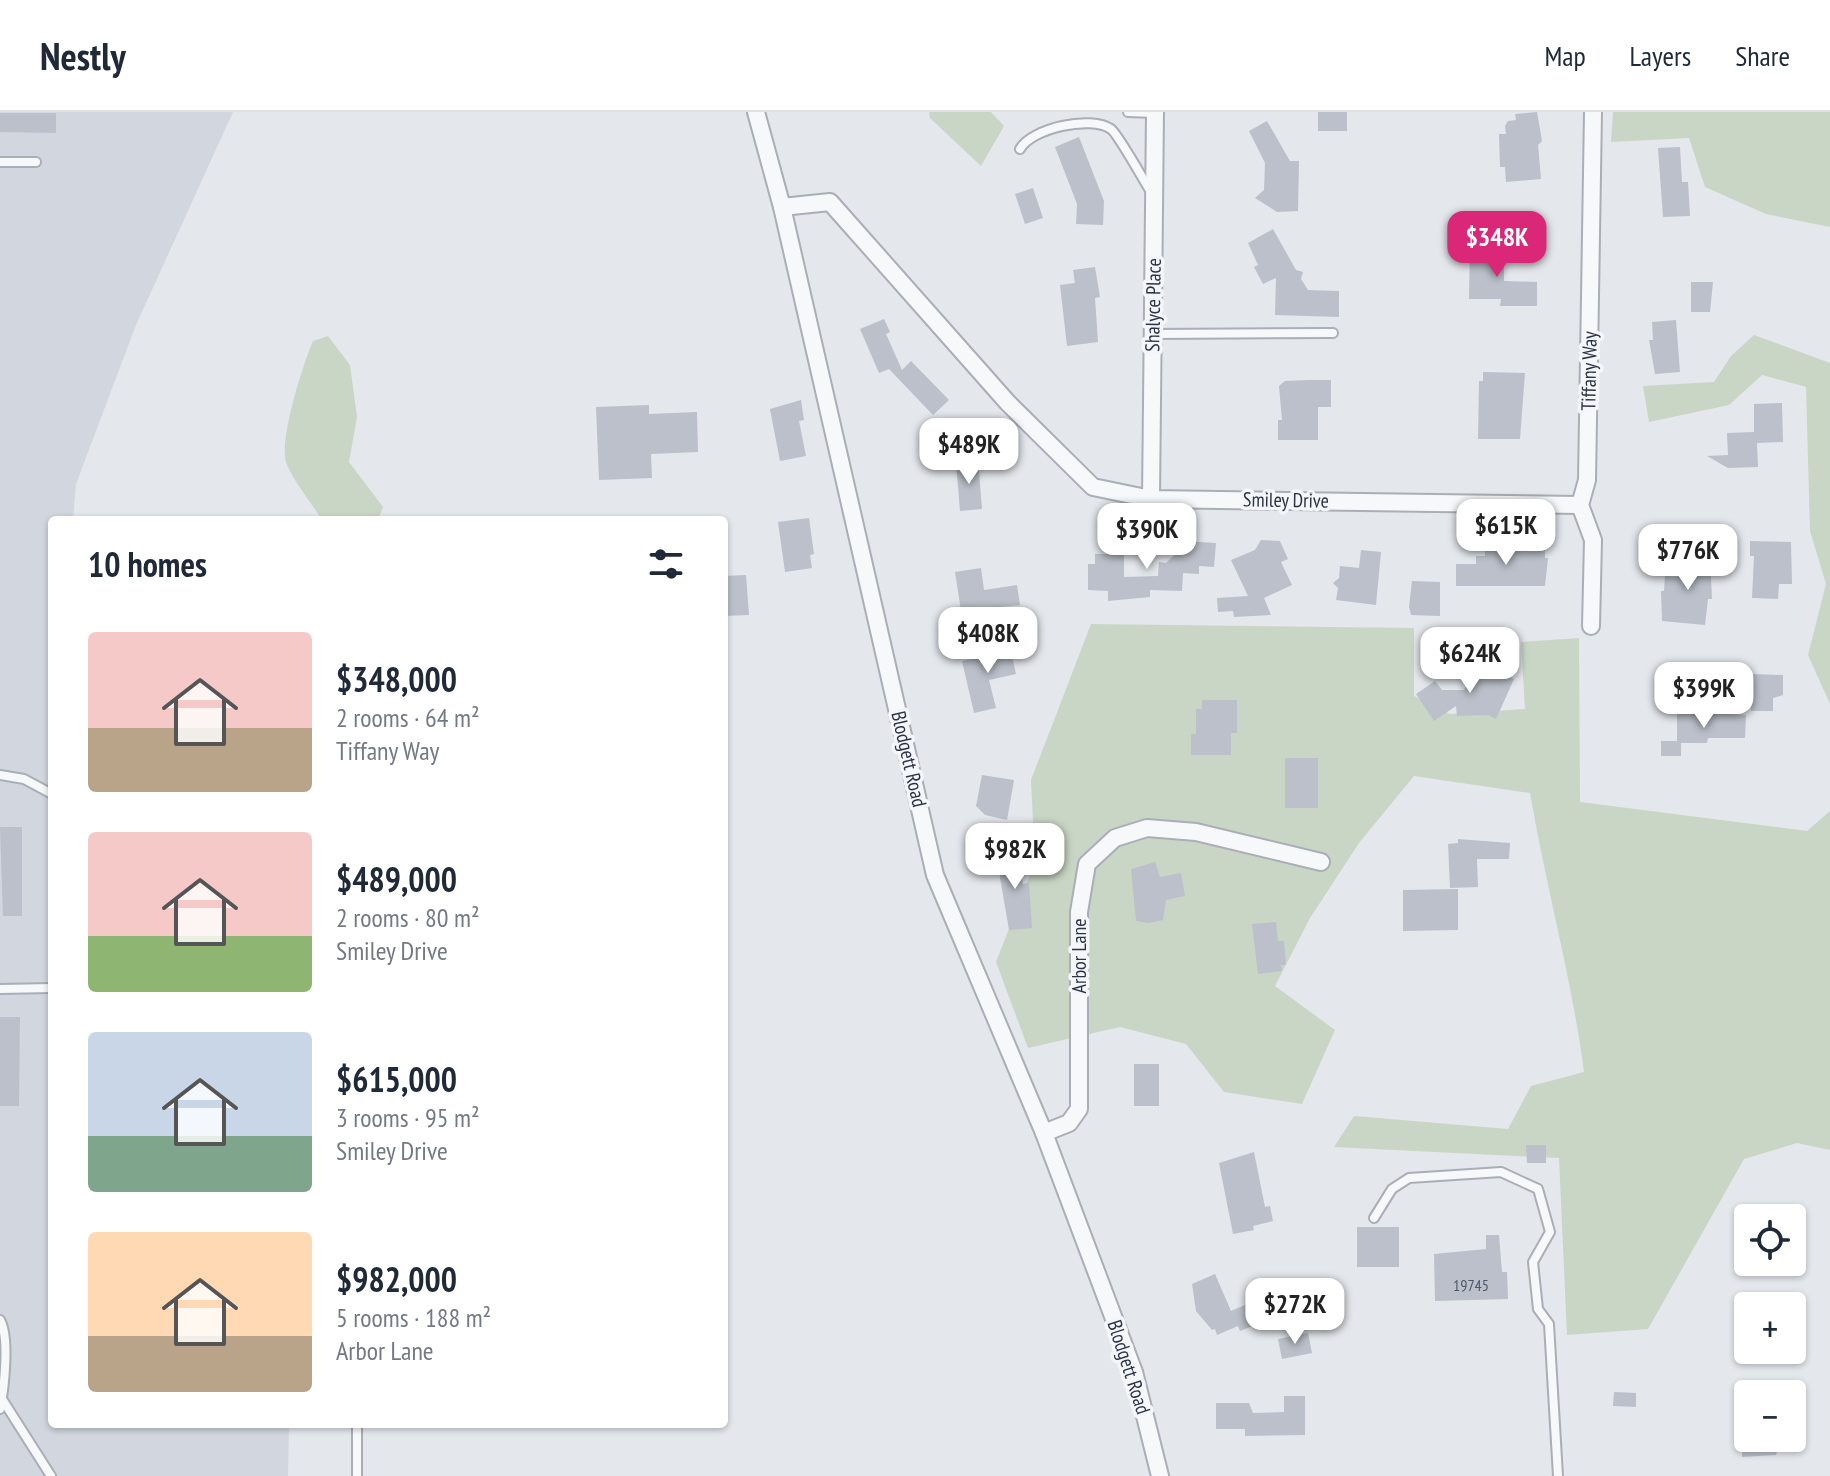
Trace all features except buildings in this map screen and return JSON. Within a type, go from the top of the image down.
[{"type":"street","name":"Blodgett Road","points":[[756,112],[782,207],[935,875],[1044,1133],[1134,1372],[1160,1476]]},
{"type":"street","name":"Shalyce Place","points":[[1151,499],[1155,112]]},
{"type":"street","name":"Tiffany Way","points":[[1591,626],[1593,540],[1580,505],[1587,480],[1593,112]]},
{"type":"street","name":"Smiley Drive","points":[[782,207],[830,202],[1008,403],[1093,487],[1151,499],[1580,505]]},
{"type":"street","name":"Arbor Lane","points":[[1044,1133],[1069,1123],[1079,1109],[1079,912],[1087,864],[1115,838],[1147,828],[1196,832],[1321,862]]},
{"type":"lane","points":[[1128,112],[1155,112]]},
{"type":"lane","points":[[1020,149],[1025,141],[1052,127],[1099,125],[1113,130],[1154,196]]},
{"type":"lane","points":[[0,162],[36,162]]},
{"type":"lane","points":[[1152,334],[1333,333]]},
{"type":"lane","points":[[0,775],[24,779],[48,792]]},
{"type":"lane","points":[[0,989],[48,988]]},
{"type":"lane","points":[[1374,1218],[1392,1189],[1409,1178],[1501,1172],[1538,1189],[1550,1232],[1533,1262],[1538,1309],[1549,1324],[1558,1476]]},
{"type":"lane","points":[[0,1320],[4,1340],[0,1409]]},
{"type":"lane","points":[[2,1399],[51,1476]]},
{"type":"lane","points":[[357,1428],[357,1476]]},
{"type":"shaded area","points":[[0,112],[233,112],[136,325],[76,484],[73,516],[48,516],[48,1428],[289,1428],[288,1476],[0,1476]]},
{"type":"green space","points":[[929,112],[991,112],[1004,126],[981,166],[930,118]]},
{"type":"green space","points":[[1613,112],[1830,112],[1830,227],[1766,214],[1705,187],[1689,138],[1611,142]]},
{"type":"green space","points":[[1754,335],[1830,363],[1830,704],[1808,655],[1826,584],[1810,531],[1806,387],[1762,375],[1729,405],[1649,422],[1643,386],[1714,382],[1731,356]]},
{"type":"green space","points":[[328,336],[350,365],[357,417],[349,462],[383,507],[380,516],[319,516],[286,462],[286,437],[293,402],[313,341]]},
{"type":"green space","points":[[1091,624],[1414,628],[1414,696],[1450,714],[1525,709],[1521,642],[1579,638],[1580,802],[1807,831],[1830,811],[1830,1150],[1797,1143],[1744,1159],[1648,1329],[1567,1335],[1559,1158],[1334,1147],[1354,1116],[1508,1129],[1531,1086],[1584,1072],[1573,1002],[1530,793],[1414,776],[1359,843],[1310,918],[1275,986],[1335,1030],[1302,1104],[1224,1092],[1186,1044],[1120,1027],[1028,1048],[996,962],[1035,862],[1031,780]]}]
